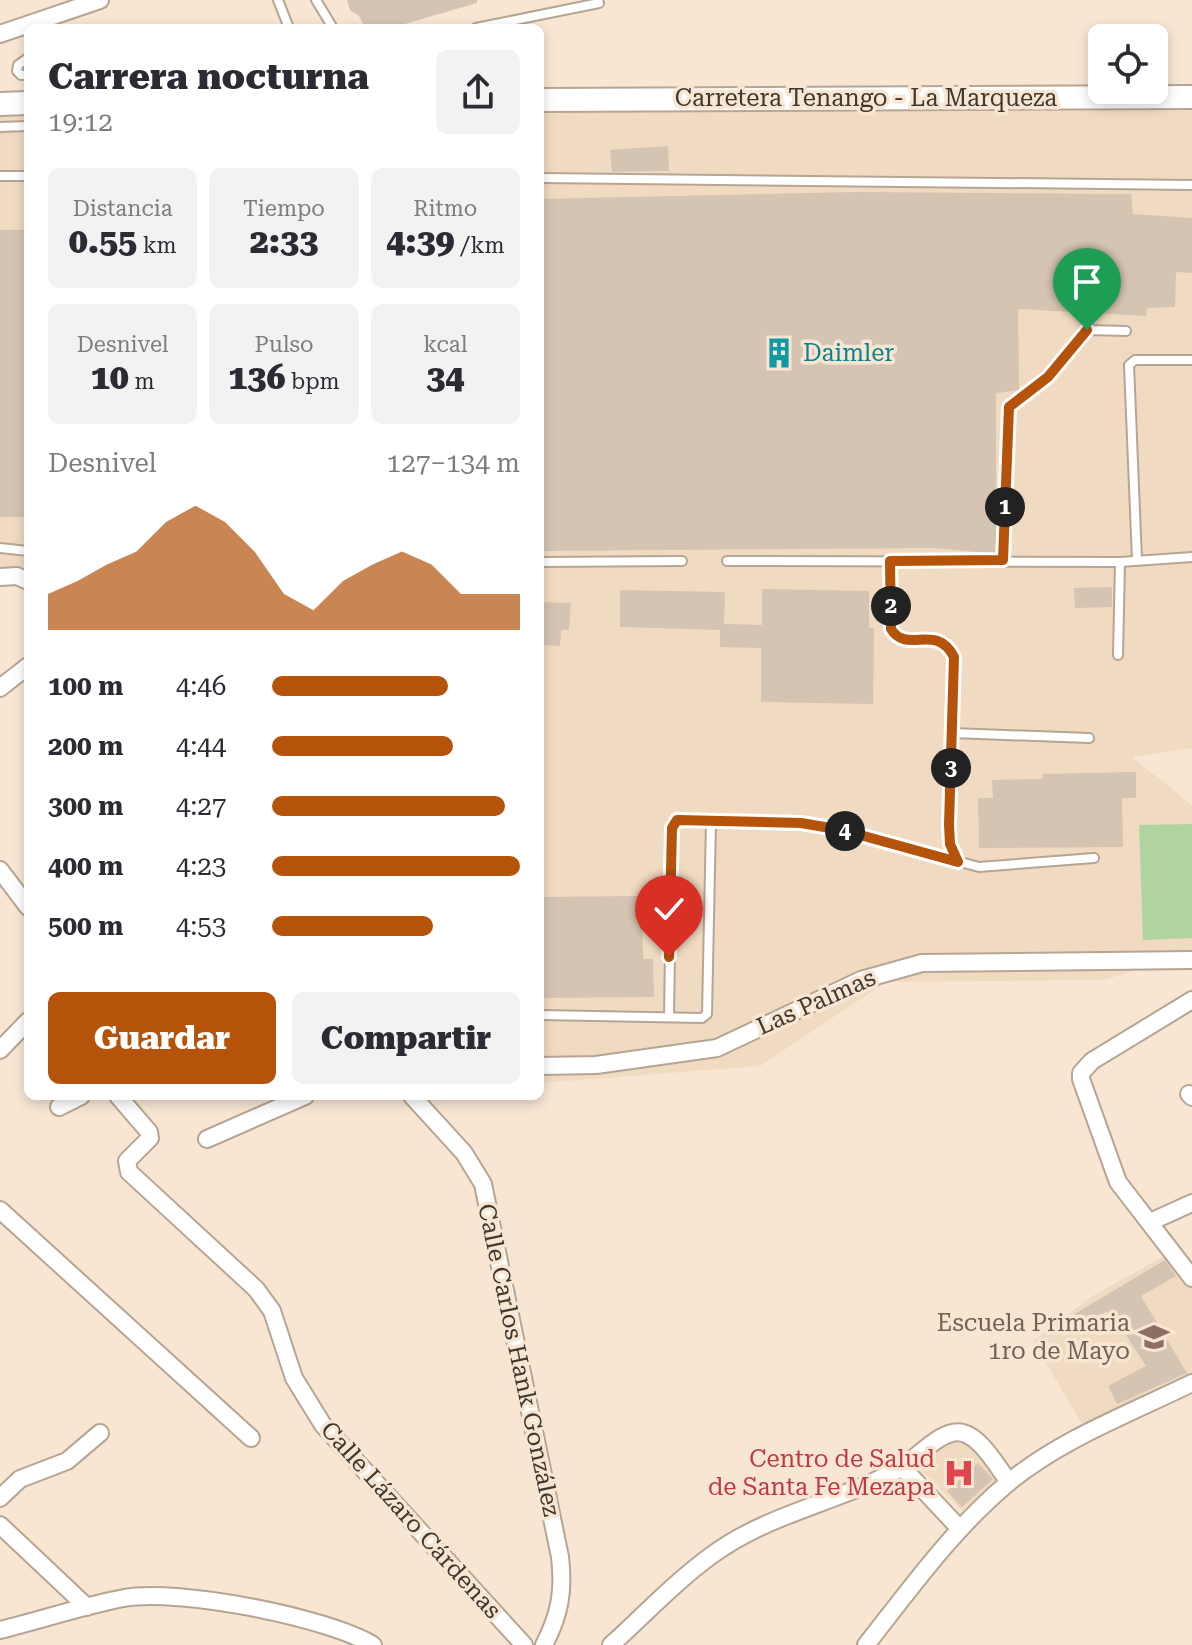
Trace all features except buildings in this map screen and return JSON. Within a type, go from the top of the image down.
[{"type":"main road","name":"Carretera Tenango - La Marqueza","points":[[544,100],[1192,97]]},
{"type":"main road","points":[[0,104],[24,103]]},
{"type":"street","points":[[29,24],[100,0]]},
{"type":"street","points":[[0,34],[24,26]]},
{"type":"street","points":[[0,577],[17,576],[24,579]]},
{"type":"street","points":[[0,688],[24,669]]},
{"type":"street","points":[[0,870],[24,902]]},
{"type":"street","name":"Las Palmas","points":[[544,1066],[596,1065],[717,1048],[861,980],[922,963],[1192,960]]},
{"type":"street","points":[[1192,1000],[1092,1061],[1081,1073],[1091,1113],[1118,1182],[1150,1222],[1187,1260],[1192,1278]]},
{"type":"street","points":[[0,1050],[24,1025]]},
{"type":"street","points":[[59,1107],[73,1100]]},
{"type":"street","name":"Calle Lázaro Cárdenas","points":[[121,1100],[149,1132],[150,1138],[127,1161],[129,1172],[256,1289],[272,1311],[294,1378],[323,1425],[524,1645]]},
{"type":"street","points":[[207,1139],[296,1100]]},
{"type":"street","name":"Calle Carlos Hank González","points":[[416,1100],[464,1153],[483,1184],[560,1557],[563,1588],[558,1618],[544,1645]]},
{"type":"street","points":[[1150,1222],[1192,1203]]},
{"type":"street","points":[[0,1210],[251,1438]]},
{"type":"street","points":[[866,1645],[960,1529],[1009,1482],[1064,1446],[1192,1383]]},
{"type":"street","points":[[0,1498],[20,1479],[67,1461],[100,1433]]},
{"type":"street","points":[[611,1645],[711,1555],[763,1523],[826,1503],[902,1467],[950,1433],[963,1433],[975,1440],[1009,1482]]},
{"type":"street","points":[[902,1467],[960,1529]]},
{"type":"street","points":[[0,1525],[87,1607]]},
{"type":"street","points":[[0,1630],[87,1607],[145,1596],[186,1598],[316,1623],[373,1645]]},
{"type":"lane","points":[[278,0],[287,24]]},
{"type":"lane","points":[[316,0],[328,24]]},
{"type":"lane","points":[[496,24],[599,3]]},
{"type":"lane","points":[[24,61],[18,65],[17,71],[24,75]]},
{"type":"lane","points":[[0,127],[24,126]]},
{"type":"lane","points":[[0,176],[24,176]]},
{"type":"lane","points":[[544,178],[1192,185]]},
{"type":"lane","points":[[1003,560],[1009,407],[1048,377],[1087,330],[1126,331]]},
{"type":"lane","points":[[1137,560],[1129,365],[1135,360],[1192,360]]},
{"type":"lane","points":[[0,548],[24,551]]},
{"type":"lane","points":[[727,561],[1120,562],[1192,557]]},
{"type":"lane","points":[[544,562],[682,561]]},
{"type":"lane","points":[[890,561],[891,629],[896,637],[904,641],[934,638],[944,643],[954,657],[949,825],[950,844],[958,862]]},
{"type":"lane","points":[[1118,655],[1120,562]]},
{"type":"lane","points":[[952,733],[1089,738]]},
{"type":"lane","points":[[669,1015],[672,828],[681,819],[801,823],[842,830],[979,867],[1094,858]]},
{"type":"lane","points":[[544,1015],[702,1018],[709,1012],[711,821]]},
{"type":"shaded area","name":"Daimler","points":[[1192,109],[1192,748],[1132,757],[1192,805],[1192,952],[1104,980],[886,982],[760,1066],[544,1083],[544,111]]},
{"type":"shaded area","points":[[0,112],[24,112],[24,580],[0,583]]},
{"type":"shaded area","points":[[1171,1252],[1192,1278],[1192,1377],[1155,1396],[1137,1370],[1151,1394],[1084,1427],[1033,1341],[1091,1297]]},
{"type":"shaded area","name":"Centro de Salud de Santa Fe Mezapa","points":[[958,1433],[998,1478],[962,1511],[919,1467]]},
{"type":"green space","points":[[1192,824],[1192,938],[1143,940],[1139,825]]},
{"type":"place","name":"Daimler","points":[[779,353]]},
{"type":"place","name":"Escuela Primaria 1ro de Mayo","points":[[1154,1337]]},
{"type":"place","name":"Centro de Salud de Santa Fe Mezapa","points":[[959,1473]]},
{"type":"route","points":[[669,957],[672,828],[677,820],[801,823],[842,830],[958,862],[950,844],[949,825],[954,657],[944,643],[934,638],[904,641],[896,637],[891,629],[890,561],[1003,560],[1009,407],[1012,401],[1048,377],[1087,330]]}]
